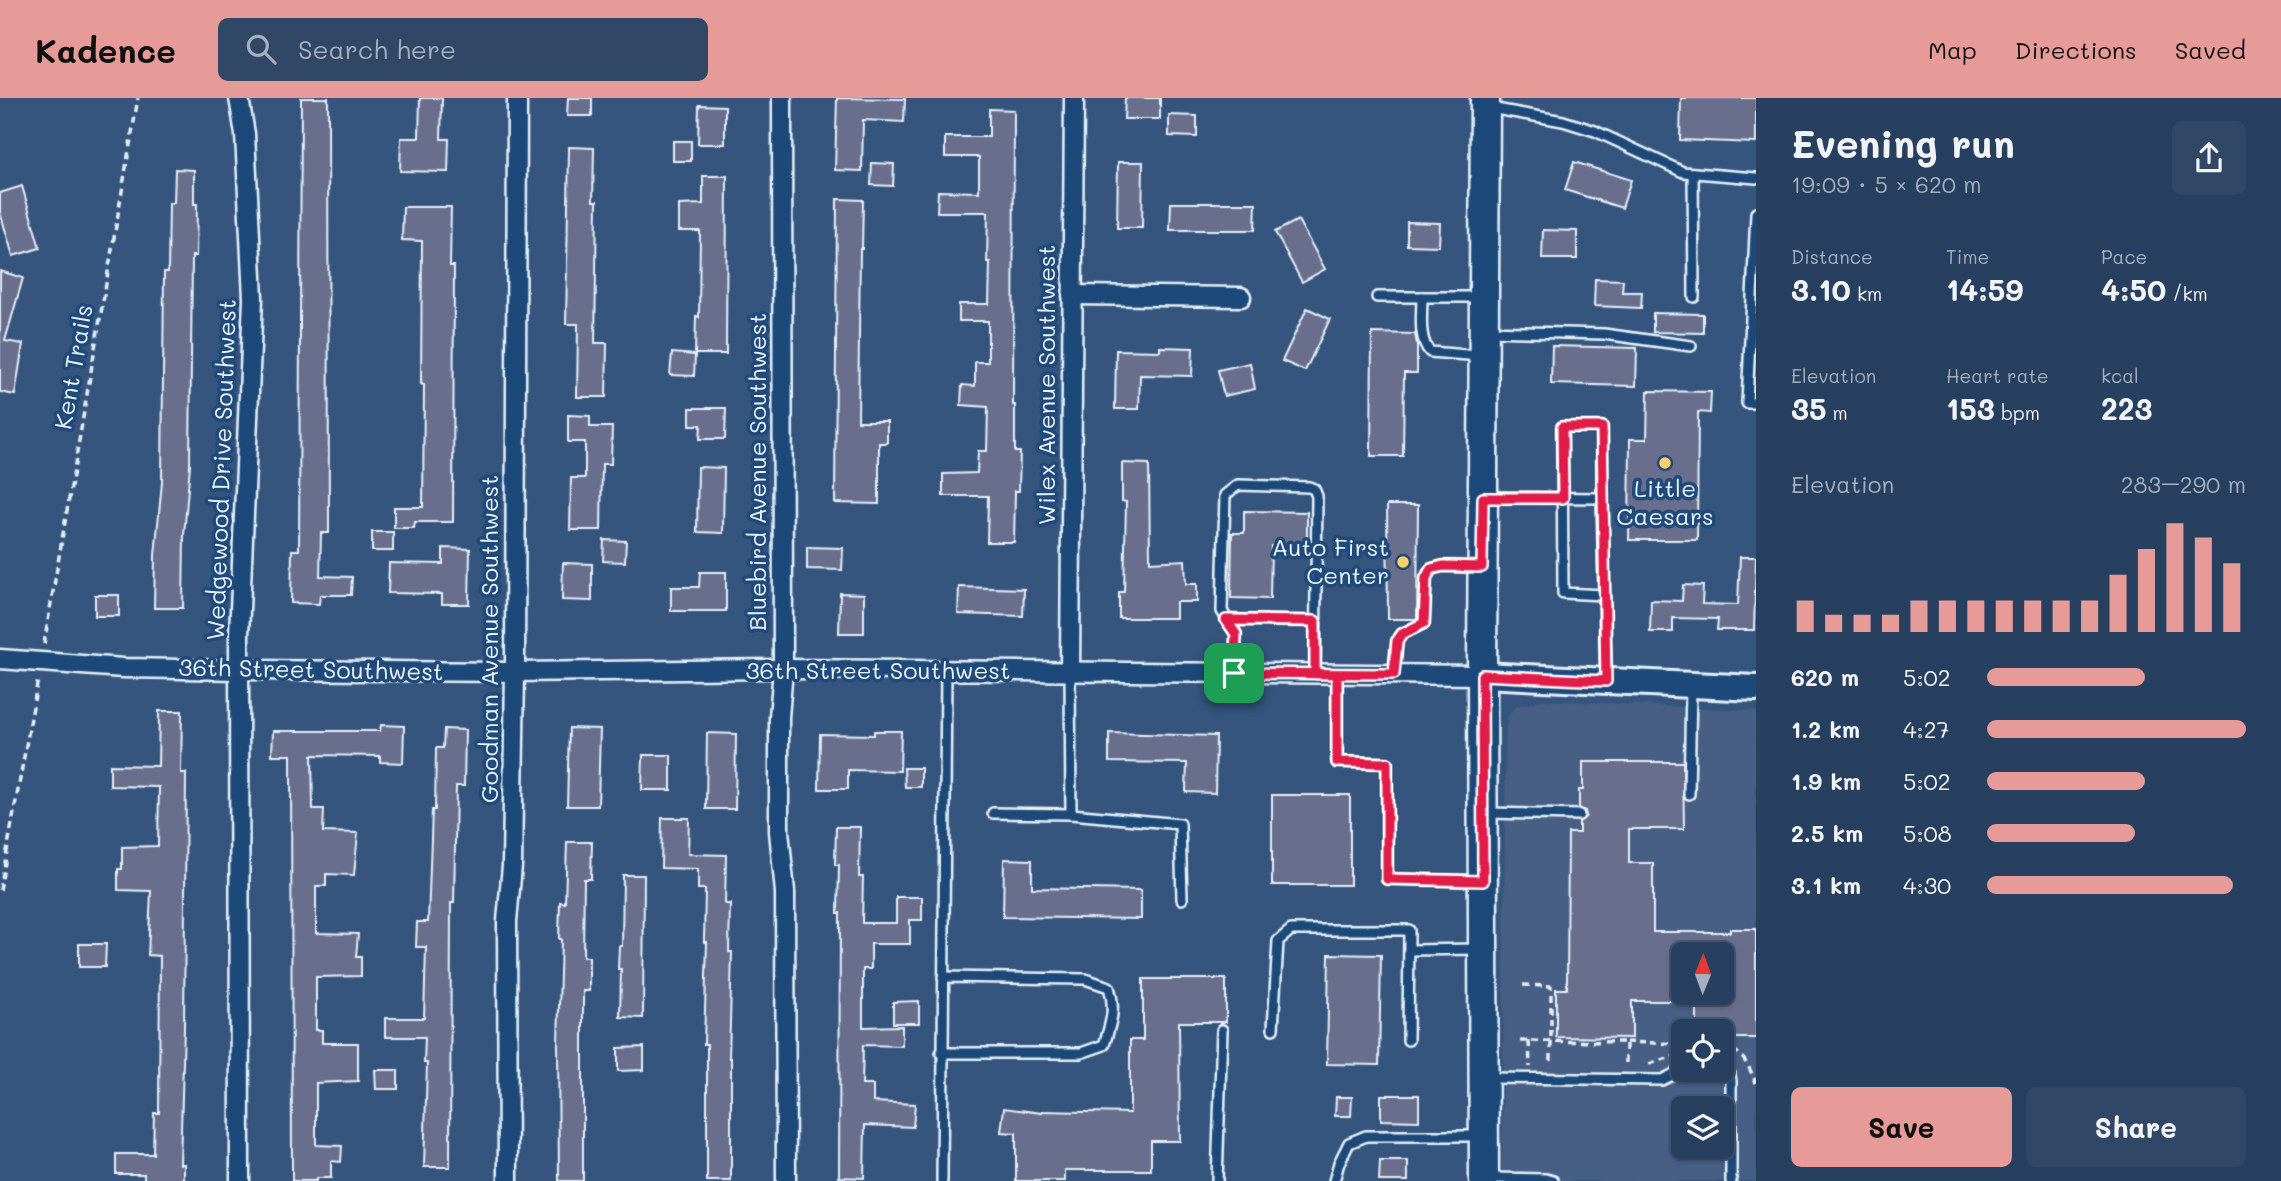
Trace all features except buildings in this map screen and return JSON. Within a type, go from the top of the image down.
[{"type":"main road","points":[[1484,1180],[1482,567],[1485,103]]},
{"type":"street","name":"Wedgewood Drive Southwest","points":[[239,98],[245,134],[253,298],[239,635],[240,1181]]},
{"type":"street","name":"Goodman Avenue Southwest","points":[[508,1181],[507,921],[512,866],[515,672],[517,98]]},
{"type":"street","name":"Bluebird Avenue Southwest","points":[[782,98],[783,669],[779,717],[779,831],[785,892],[786,1181]]},
{"type":"street","name":"Wilex Avenue Southwest","points":[[1070,672],[1074,98]]},
{"type":"street","points":[[1072,295],[1241,297]]},
{"type":"street","name":"36th Street Southwest","points":[[0,659],[122,668],[240,670],[515,672],[783,669],[1482,675],[1756,688]]},
{"type":"lane","points":[[1485,103],[1595,131],[1682,172],[1756,178]]},
{"type":"lane","points":[[1693,173],[1694,297]]},
{"type":"lane","points":[[1756,213],[1747,403],[1756,403]]},
{"type":"lane","points":[[1377,297],[1484,297]]},
{"type":"lane","points":[[1422,298],[1423,333],[1425,346],[1430,352],[1484,344],[1604,334],[1690,346]]},
{"type":"lane","points":[[1604,595],[1563,593],[1562,427],[1602,427],[1606,681]]},
{"type":"lane","points":[[1234,673],[1236,634],[1222,611],[1224,495],[1238,485],[1309,487],[1314,489],[1317,496],[1315,674]]},
{"type":"lane","points":[[1483,498],[1602,498]]},
{"type":"lane","points":[[1394,674],[1397,641],[1402,634],[1424,623],[1426,578],[1431,569],[1443,566],[1482,567]]},
{"type":"lane","points":[[1226,620],[1315,621]]},
{"type":"lane","points":[[942,1181],[946,672]]},
{"type":"lane","points":[[1070,672],[1071,814]]},
{"type":"lane","points":[[1337,674],[1337,762],[1387,763],[1387,879],[1483,881]]},
{"type":"lane","points":[[1689,794],[1691,685]]},
{"type":"lane","points":[[993,813],[1071,814],[1180,824],[1182,900]]},
{"type":"lane","points":[[1482,813],[1579,815]]},
{"type":"lane","points":[[1273,1029],[1278,941],[1291,930],[1409,930],[1408,1040]]},
{"type":"lane","points":[[1409,950],[1483,949]]},
{"type":"lane","points":[[942,1054],[1081,1053],[1104,1045],[1114,1003],[1109,987],[1085,979],[943,976]]},
{"type":"lane","points":[[1217,1181],[1222,1030]]},
{"type":"lane","points":[[1483,1078],[1662,1080],[1671,1076]]},
{"type":"lane","points":[[1731,1082],[1731,1181]]},
{"type":"lane","points":[[1334,1181],[1349,1143],[1366,1136],[1484,1136]]},
{"type":"lane","points":[[1484,1180],[1553,1181]]},
{"type":"path","name":"Kent Trails","points":[[45,641],[138,98]]},
{"type":"path","points":[[0,890],[39,675]]},
{"type":"path","points":[[1523,985],[1551,986],[1552,1079]]},
{"type":"path","points":[[1520,1041],[1671,1044]]},
{"type":"path","points":[[1520,1062],[1530,1069],[1529,1041]]},
{"type":"path","points":[[1626,1042],[1626,1065],[1632,1064]]},
{"type":"path","points":[[1734,1051],[1747,1061],[1756,1083]]},
{"type":"path","points":[[1642,1064],[1653,1064],[1671,1058]]},
{"type":"shaded area","points":[[1544,700],[1756,711],[1756,1181],[1502,1181],[1508,716],[1516,706]]},
{"type":"place","name":"Little Caesars","points":[[1665,463]]},
{"type":"place","name":"Auto First Center","points":[[1403,562]]},
{"type":"route","points":[[1234,673],[1236,634],[1226,620],[1315,621],[1315,674],[1337,674],[1337,762],[1387,763],[1387,879],[1483,881],[1482,675],[1606,681],[1602,427],[1562,427],[1563,498],[1483,498],[1482,567],[1443,566],[1431,569],[1426,578],[1424,623],[1402,634],[1397,641],[1394,674],[1315,674],[1234,673]]}]
